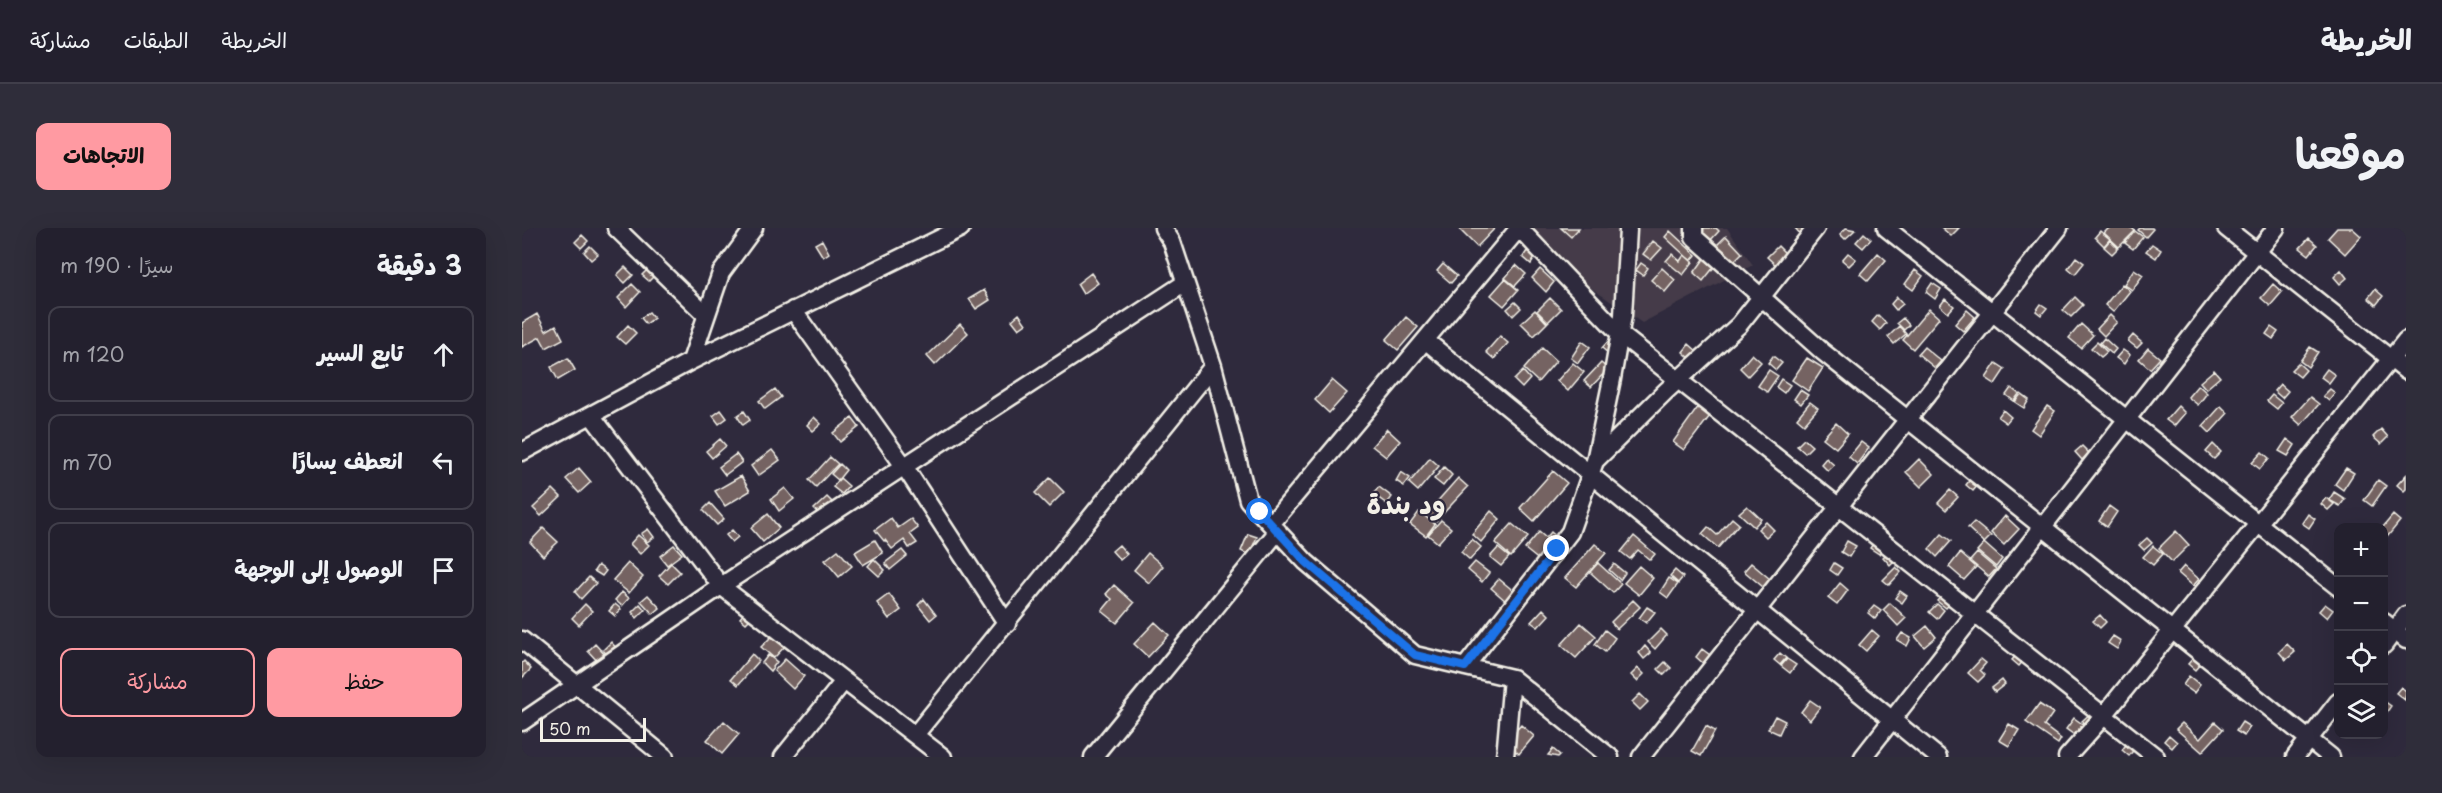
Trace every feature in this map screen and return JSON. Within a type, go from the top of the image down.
[{"type":"street","points":[[616,228],[706,315]]},
{"type":"street","points":[[691,361],[721,273],[754,228]]},
{"type":"street","points":[[522,452],[691,361],[961,228]]},
{"type":"street","points":[[1163,228],[1172,242],[1213,366],[1248,500],[1306,562],[1415,655],[1512,678],[1610,757]]},
{"type":"street","points":[[1093,757],[1425,340],[1519,228],[1620,334],[2156,757]]},
{"type":"street","points":[[1694,228],[1694,237],[1823,352],[2331,757]]},
{"type":"street","points":[[1593,468],[1678,380],[1739,325],[1816,228]]},
{"type":"street","points":[[1886,228],[2334,584]]},
{"type":"street","points":[[1641,757],[2059,228]]},
{"type":"street","points":[[2226,228],[2406,371]]},
{"type":"street","points":[[1863,757],[2276,228]]},
{"type":"street","points":[[1465,667],[1570,532],[1593,468],[1620,334],[1628,230]]},
{"type":"street","points":[[522,722],[721,586],[1185,283]]},
{"type":"street","points":[[793,310],[904,466],[1007,624]]},
{"type":"street","points":[[1425,340],[1593,468],[1757,610],[1938,757]]},
{"type":"street","points":[[2067,757],[2104,715],[2406,340]]},
{"type":"street","points":[[915,735],[1007,624],[1213,366]]},
{"type":"street","points":[[591,415],[721,586],[943,757]]},
{"type":"street","points":[[2395,631],[2406,615]]},
{"type":"street","points":[[522,640],[665,757]]},
{"type":"street","points":[[1505,757],[1512,678]]},
{"type":"street","points":[[783,757],[844,681]]},
{"type":"street","points":[[2295,757],[2334,707]]},
{"type":"shaded area","points":[[1504,228],[1727,228],[1753,265],[1642,323]]},
{"type":"building","points":[[1462,228],[1495,228],[1477,247],[1460,230]]},
{"type":"building","points":[[1561,228],[1579,228],[1571,237]]},
{"type":"building","points":[[1698,228],[1716,228],[1719,231],[1709,242]]},
{"type":"building","points":[[1795,228],[1807,228],[1802,236]]},
{"type":"building","points":[[1846,228],[1855,230],[1845,239],[1840,234]]},
{"type":"building","points":[[1942,228],[1959,228],[1951,236]]},
{"type":"building","points":[[2109,228],[2132,228],[2135,231],[2119,247],[2104,233]]},
{"type":"building","points":[[2140,228],[2153,229],[2146,237],[2138,230]]},
{"type":"building","points":[[2337,228],[2352,228],[2361,236],[2345,254],[2328,238]]},
{"type":"building","points":[[1670,231],[1696,255],[1691,261],[1665,237]]},
{"type":"building","points":[[2100,231],[2110,239],[2104,246],[2095,237]]},
{"type":"building","points":[[2135,231],[2143,237],[2133,249],[2125,243]]},
{"type":"building","points":[[1864,233],[1871,239],[1863,248],[1856,242]]},
{"type":"building","points":[[582,235],[588,241],[581,248],[575,242]]},
{"type":"building","points":[[1726,236],[1742,253],[1733,262],[1717,245]]},
{"type":"building","points":[[2309,238],[2317,245],[2309,255],[2300,248]]},
{"type":"building","points":[[822,240],[829,253],[823,257],[815,244]]},
{"type":"building","points":[[2110,240],[2118,248],[2112,254],[2104,247]]},
{"type":"building","points":[[1653,241],[1662,248],[1651,260],[1643,254]]},
{"type":"building","points":[[2152,244],[2161,250],[2156,258],[2146,251]]},
{"type":"building","points":[[590,246],[598,254],[591,260],[584,252]]},
{"type":"building","points":[[1778,246],[1790,258],[1780,269],[1767,257]]},
{"type":"building","points":[[1527,251],[1535,258],[1531,264],[1523,257]]},
{"type":"building","points":[[1848,253],[1856,259],[1849,266],[1842,260]]},
{"type":"building","points":[[1878,253],[1886,260],[1868,281],[1860,274]]},
{"type":"building","points":[[1672,254],[1680,261],[1684,255],[1693,262],[1683,275],[1666,261]]},
{"type":"building","points":[[2076,257],[2084,263],[2075,274],[2068,268]]},
{"type":"building","points":[[1704,259],[1714,267],[1703,281],[1694,273]]},
{"type":"building","points":[[1641,263],[1648,268],[1643,275],[1636,270]]},
{"type":"building","points":[[1443,264],[1457,276],[1451,283],[1437,271]]},
{"type":"building","points":[[1516,265],[1526,274],[1515,286],[1505,278]]},
{"type":"building","points":[[625,267],[633,275],[625,283],[617,275]]},
{"type":"building","points":[[649,268],[655,275],[649,281],[642,275]]},
{"type":"building","points":[[1662,268],[1675,280],[1665,292],[1651,280]]},
{"type":"building","points":[[1540,269],[1554,282],[1546,292],[1532,278]]},
{"type":"building","points":[[2134,269],[2143,275],[2132,290],[2124,284]]},
{"type":"building","points":[[1915,270],[1923,276],[1913,290],[1905,284]]},
{"type":"building","points":[[2341,270],[2347,278],[2340,284],[2334,277]]},
{"type":"building","points":[[1091,273],[1098,283],[1083,294],[1077,284]]},
{"type":"building","points":[[1505,279],[1518,290],[1504,306],[1491,295]]},
{"type":"building","points":[[1932,283],[1941,289],[1935,299],[1926,292]]},
{"type":"building","points":[[632,284],[640,292],[626,307],[618,298]]},
{"type":"building","points":[[2122,284],[2130,291],[2113,312],[2105,305]]},
{"type":"building","points":[[2273,284],[2282,292],[2270,306],[2261,298]]},
{"type":"building","points":[[2375,289],[2383,296],[2376,305],[2368,298]]},
{"type":"building","points":[[984,290],[990,300],[976,309],[969,299]]},
{"type":"building","points":[[1897,297],[1903,304],[1896,310],[1891,304]]},
{"type":"building","points":[[2075,297],[2083,305],[2071,317],[2063,310]]},
{"type":"building","points":[[1550,298],[1561,309],[1548,322],[1537,311]]},
{"type":"building","points":[[1945,299],[1954,306],[1948,313],[1940,306]]},
{"type":"building","points":[[1515,302],[1521,308],[1513,316],[1507,309]]},
{"type":"building","points":[[2041,304],[2047,308],[2041,315],[2036,311]]},
{"type":"building","points":[[1929,309],[1939,318],[1913,349],[1903,340]]},
{"type":"building","points":[[1535,310],[1547,323],[1534,336],[1521,323]]},
{"type":"building","points":[[1967,310],[1975,317],[1963,331],[1955,324]]},
{"type":"building","points":[[649,312],[654,318],[646,324],[641,318]]},
{"type":"building","points":[[537,314],[546,331],[556,325],[563,339],[546,348],[540,337],[522,347],[522,323]]},
{"type":"building","points":[[1019,314],[1026,324],[1019,329],[1012,320]]},
{"type":"building","points":[[1878,315],[1886,323],[1880,330],[1872,322]]},
{"type":"building","points":[[2110,315],[2117,322],[2104,336],[2097,329]]},
{"type":"building","points":[[1406,317],[1418,327],[1398,350],[1386,340]]},
{"type":"building","points":[[1903,318],[1909,325],[1904,330],[1897,323]]},
{"type":"building","points":[[960,324],[968,333],[935,365],[927,356]]},
{"type":"building","points":[[2081,324],[2093,335],[2081,348],[2069,338]]},
{"type":"building","points":[[628,325],[636,333],[625,344],[617,337]]},
{"type":"building","points":[[1899,326],[1906,334],[1894,344],[1888,337]]},
{"type":"building","points":[[2271,327],[2278,332],[2273,339],[2266,334]]},
{"type":"building","points":[[1619,329],[1610,355],[1602,348]]},
{"type":"building","points":[[2133,335],[2142,343],[2137,348],[2128,341]]},
{"type":"building","points":[[1500,336],[1508,343],[1494,359],[1486,352]]},
{"type":"building","points":[[2104,338],[2116,349],[2112,354],[2100,343]]},
{"type":"building","points":[[1582,341],[1590,347],[1578,363],[1571,358]]},
{"type":"building","points":[[2097,342],[2107,352],[2101,357],[2091,348]]},
{"type":"building","points":[[1689,344],[1698,352],[1691,359],[1683,352]]},
{"type":"building","points":[[1924,347],[1941,361],[1935,368],[1918,354]]},
{"type":"building","points":[[2310,347],[2318,352],[2308,367],[2300,361]]},
{"type":"building","points":[[1542,348],[1556,361],[1538,382],[1524,369]]},
{"type":"building","points":[[2148,348],[2160,358],[2150,369],[2139,359]]},
{"type":"building","points":[[2123,350],[2130,355],[2124,364],[2116,358]]},
{"type":"building","points":[[1752,354],[1761,362],[1748,376],[1740,368]]},
{"type":"building","points":[[1773,356],[1782,363],[1776,370],[1768,363]]},
{"type":"building","points":[[568,358],[575,370],[558,380],[551,367]]},
{"type":"building","points":[[1807,358],[1823,368],[1808,391],[1792,380]]},
{"type":"building","points":[[1573,363],[1584,372],[1568,391],[1557,381]]},
{"type":"building","points":[[1601,363],[1608,369],[1591,387],[1584,381]]},
{"type":"building","points":[[1996,363],[2005,369],[1995,384],[1986,378]]},
{"type":"building","points":[[2298,363],[2306,370],[2300,377],[2291,370]]},
{"type":"building","points":[[2327,369],[2335,375],[2329,383],[2321,377]]},
{"type":"building","points":[[1769,370],[1778,376],[1767,392],[1758,386]]},
{"type":"building","points":[[2214,370],[2220,377],[2206,389],[2200,382]]},
{"type":"building","points":[[1523,371],[1530,379],[1522,388],[1514,380]]},
{"type":"building","points":[[1781,379],[1790,385],[1784,393],[1776,387]]},
{"type":"building","points":[[1332,380],[1347,393],[1329,413],[1315,400]]},
{"type":"building","points":[[2280,384],[2288,391],[2282,398],[2274,391]]},
{"type":"building","points":[[2198,385],[2207,393],[2198,405],[2188,397]]},
{"type":"building","points":[[2011,388],[2019,394],[2014,401],[2006,395]]},
{"type":"building","points":[[775,389],[781,397],[765,409],[759,401]]},
{"type":"building","points":[[2330,389],[2335,393],[2329,401],[2323,396]]},
{"type":"building","points":[[1800,390],[1808,395],[1801,404],[1794,399]]},
{"type":"building","points":[[2021,394],[2029,400],[2024,408],[2015,402]]},
{"type":"building","points":[[2272,395],[2282,403],[2277,409],[2267,401]]},
{"type":"building","points":[[2310,397],[2319,404],[2301,425],[2292,417]]},
{"type":"building","points":[[1810,402],[1818,408],[1804,424],[1797,418]]},
{"type":"building","points":[[1701,403],[1713,412],[1684,450],[1673,442]]},
{"type":"building","points":[[2047,406],[2055,411],[2039,435],[2031,429]]},
{"type":"building","points":[[2178,406],[2185,413],[2174,426],[2166,420]]},
{"type":"building","points":[[2221,406],[2228,413],[2210,433],[2203,426]]},
{"type":"building","points":[[721,410],[727,418],[719,424],[713,416]]},
{"type":"building","points":[[2003,410],[2011,417],[2006,423],[1998,417]]},
{"type":"building","points":[[744,411],[750,420],[743,425],[737,416]]},
{"type":"building","points":[[814,417],[821,424],[813,431],[807,425]]},
{"type":"building","points":[[852,418],[859,427],[840,442],[833,433]]},
{"type":"building","points":[[1836,423],[1848,434],[1836,448],[1823,438]]},
{"type":"building","points":[[1387,429],[1400,441],[1386,457],[1372,446]]},
{"type":"building","points":[[2381,429],[2388,437],[2381,444],[2373,437]]},
{"type":"building","points":[[720,439],[726,446],[712,458],[706,451]]},
{"type":"building","points":[[1804,439],[1812,446],[1805,453],[1797,446]]},
{"type":"building","points":[[2287,439],[2295,445],[2288,456],[2279,451]]},
{"type":"building","points":[[1861,442],[1869,448],[1857,464],[1849,457]]},
{"type":"building","points":[[2213,444],[2221,452],[2214,459],[2206,452]]},
{"type":"building","points":[[2082,446],[2089,453],[2082,460],[2075,452]]},
{"type":"building","points":[[772,450],[780,460],[758,476],[751,466]]},
{"type":"building","points":[[2262,452],[2269,458],[2260,469],[2252,463]]},
{"type":"building","points":[[736,454],[742,462],[725,475],[719,467]]},
{"type":"building","points":[[830,457],[838,464],[816,487],[809,480]]},
{"type":"building","points":[[1430,458],[1439,466],[1418,491],[1409,483]]},
{"type":"building","points":[[1826,458],[1834,465],[1828,471],[1821,464]]},
{"type":"building","points":[[1919,459],[1934,474],[1921,487],[1906,472]]},
{"type":"building","points":[[840,464],[846,470],[838,480],[831,474]]},
{"type":"building","points":[[1444,467],[1452,475],[1443,486],[1434,479]]},
{"type":"building","points":[[579,468],[591,482],[579,493],[566,479]]},
{"type":"building","points":[[2346,468],[2354,473],[2343,490],[2335,484]]},
{"type":"building","points":[[1553,471],[1567,483],[1534,521],[1520,508]]},
{"type":"building","points":[[1401,472],[1410,478],[1404,486],[1396,481]]},
{"type":"building","points":[[2406,475],[2406,489],[2404,491],[2397,485]]},
{"type":"building","points":[[741,476],[750,491],[725,506],[715,491]]},
{"type":"building","points":[[840,478],[849,486],[842,494],[833,487]]},
{"type":"building","points":[[1050,478],[1064,492],[1049,507],[1035,493]]},
{"type":"building","points":[[1458,478],[1468,487],[1436,521],[1427,513]]},
{"type":"building","points":[[1971,478],[1978,485],[1973,491],[1966,485]]},
{"type":"building","points":[[2378,480],[2386,486],[2372,506],[2364,500]]},
{"type":"building","points":[[1379,487],[1392,497],[1387,504],[1373,494]]},
{"type":"building","points":[[785,488],[794,499],[779,511],[771,499]]},
{"type":"building","points":[[553,489],[561,497],[541,516],[533,508]]},
{"type":"building","points":[[1950,490],[1958,497],[1946,510],[1938,503]]},
{"type":"building","points":[[2334,492],[2345,499],[2340,506],[2329,500]]},
{"type":"building","points":[[827,497],[834,504],[821,516],[814,509]]},
{"type":"building","points":[[2326,498],[2334,504],[2328,510],[2321,504]]},
{"type":"building","points":[[710,503],[724,519],[717,525],[703,510]]},
{"type":"building","points":[[1747,506],[1761,519],[1754,527],[1739,513]]},
{"type":"building","points":[[2109,506],[2117,512],[2107,527],[2099,521]]},
{"type":"building","points":[[1491,511],[1500,519],[1481,542],[1472,534]]},
{"type":"building","points":[[1419,512],[1435,524],[1426,536],[1410,524]]},
{"type":"building","points":[[768,514],[779,528],[763,542],[751,528]]},
{"type":"building","points":[[2308,514],[2315,519],[2309,528],[2302,523]]},
{"type":"building","points":[[2393,515],[2400,521],[2388,536],[2386,523]]},
{"type":"building","points":[[2005,516],[2019,529],[2004,545],[1991,533]]},
{"type":"building","points":[[891,518],[898,528],[911,519],[918,528],[910,534],[917,543],[909,548],[904,540],[892,549],[875,530]]},
{"type":"building","points":[[1732,518],[1739,524],[1718,548],[1702,534],[1708,527],[1717,535]]},
{"type":"building","points":[[1441,520],[1451,528],[1438,543],[1428,535]]},
{"type":"building","points":[[1766,522],[1774,530],[1766,537],[1758,529]]},
{"type":"building","points":[[1974,522],[1991,536],[1984,543],[1968,528]]},
{"type":"building","points":[[1512,524],[1528,537],[1511,557],[1495,543]]},
{"type":"building","points":[[543,528],[558,542],[543,556],[530,542]]},
{"type":"building","points":[[648,529],[654,537],[647,542],[641,534]]},
{"type":"building","points":[[732,530],[738,537],[732,542],[726,535]]},
{"type":"building","points":[[2176,531],[2189,545],[2172,562],[2159,548]]},
{"type":"building","points":[[1539,532],[1546,538],[1551,532],[1559,539],[1540,561],[1525,549]]},
{"type":"building","points":[[1248,534],[1257,537],[1249,555],[1241,551]]},
{"type":"building","points":[[1942,534],[1951,541],[1937,557],[1929,549]]},
{"type":"building","points":[[638,535],[649,545],[640,554],[630,544]]},
{"type":"building","points":[[1634,536],[1655,554],[1650,560],[1638,550],[1630,559],[1621,552]]},
{"type":"building","points":[[1877,538],[1886,544],[1879,554],[1870,548]]},
{"type":"building","points":[[2147,538],[2152,543],[2144,550],[2139,545]]},
{"type":"building","points":[[1472,539],[1481,547],[1470,560],[1461,552]]},
{"type":"building","points":[[875,540],[883,553],[863,565],[855,552]]},
{"type":"building","points":[[1847,541],[1856,546],[1849,557],[1841,552]]},
{"type":"building","points":[[1984,543],[2002,559],[1996,567],[1977,551]]},
{"type":"building","points":[[1595,544],[1606,553],[1576,587],[1565,578]]},
{"type":"building","points":[[674,545],[682,554],[667,565],[660,556]]},
{"type":"building","points":[[1119,545],[1127,554],[1120,560],[1112,551]]},
{"type":"building","points":[[2153,546],[2163,554],[2153,565],[2143,557]]},
{"type":"building","points":[[1498,548],[1509,557],[1501,566],[1490,557]]},
{"type":"building","points":[[838,550],[852,566],[839,577],[825,560]]},
{"type":"building","points":[[902,550],[907,556],[890,570],[885,563]]},
{"type":"building","points":[[1890,551],[1897,558],[1890,565],[1883,557]]},
{"type":"building","points":[[1148,553],[1163,566],[1149,583],[1134,570]]},
{"type":"building","points":[[1960,553],[1976,567],[1964,580],[1949,567]]},
{"type":"building","points":[[1977,553],[1996,569],[1989,577],[1970,561]]},
{"type":"building","points":[[874,559],[885,570],[879,576],[868,566]]},
{"type":"building","points":[[1475,562],[1489,573],[1482,582],[1468,570]]},
{"type":"building","points":[[628,563],[643,577],[629,593],[613,580]]},
{"type":"building","points":[[671,563],[680,572],[668,584],[659,576]]},
{"type":"building","points":[[1598,563],[1621,584],[1613,593],[1590,572]]},
{"type":"building","points":[[1751,563],[1770,579],[1763,587],[1744,571]]},
{"type":"building","points":[[1834,563],[1842,568],[1837,575],[1830,570]]},
{"type":"building","points":[[1614,564],[1625,573],[1620,580],[1609,570]]},
{"type":"building","points":[[598,565],[606,571],[602,576],[594,571]]},
{"type":"building","points":[[1639,566],[1653,578],[1639,595],[1624,583]]},
{"type":"building","points":[[2184,566],[2199,579],[2193,586],[2178,573]]},
{"type":"building","points":[[1896,567],[1901,572],[1889,585],[1883,580]]},
{"type":"building","points":[[1675,570],[1683,577],[1678,583],[1670,576]]},
{"type":"building","points":[[589,577],[596,583],[581,599],[575,592]]},
{"type":"building","points":[[1669,578],[1678,584],[1668,598],[1660,592]]},
{"type":"building","points":[[1499,579],[1515,592],[1507,602],[1491,588]]},
{"type":"building","points":[[1840,583],[1848,590],[1837,605],[1828,598]]},
{"type":"building","points":[[1114,585],[1134,603],[1117,623],[1102,611],[1112,599],[1106,594]]},
{"type":"building","points":[[1900,591],[1907,596],[1902,603],[1895,598]]},
{"type":"building","points":[[622,592],[629,598],[622,606],[615,600]]},
{"type":"building","points":[[1945,592],[1954,599],[1946,608],[1937,601]]},
{"type":"building","points":[[889,594],[901,610],[889,619],[877,603]]},
{"type":"building","points":[[648,595],[660,608],[653,614],[641,601]]},
{"type":"building","points":[[924,599],[936,615],[930,620],[918,605]]},
{"type":"building","points":[[1633,600],[1640,607],[1617,629],[1611,622]]},
{"type":"building","points":[[1890,603],[1906,618],[1898,626],[1883,610]]},
{"type":"building","points":[[585,604],[592,611],[579,625],[572,618]]},
{"type":"building","points":[[615,604],[621,609],[615,616],[609,611]]},
{"type":"building","points":[[640,604],[645,610],[637,618],[632,612]]},
{"type":"building","points":[[1937,604],[1944,610],[1937,619],[1929,612]]},
{"type":"building","points":[[2325,604],[2333,610],[2327,618],[2319,611]]},
{"type":"building","points":[[1874,606],[1881,611],[1875,619],[1868,613]]},
{"type":"building","points":[[1647,607],[1655,612],[1646,623],[1639,618]]},
{"type":"building","points":[[1543,609],[1549,615],[1538,627],[1531,622]]},
{"type":"building","points":[[746,611],[752,617],[746,623],[740,618]]},
{"type":"building","points":[[2100,615],[2106,622],[2100,628],[2093,621]]},
{"type":"building","points":[[1155,622],[1169,635],[1148,657],[1134,644]]},
{"type":"building","points":[[1581,623],[1596,636],[1576,658],[1561,645]]},
{"type":"building","points":[[1927,626],[1936,637],[1924,647],[1915,636]]},
{"type":"building","points":[[1661,629],[1667,635],[1655,649],[1648,642]]},
{"type":"building","points":[[1605,630],[1615,638],[1605,652],[1595,644]]},
{"type":"building","points":[[1872,630],[1879,636],[1866,651],[1859,645]]},
{"type":"building","points":[[775,633],[787,644],[774,658],[761,647]]},
{"type":"building","points":[[1902,633],[1911,638],[1907,646],[1897,640]]},
{"type":"building","points":[[2113,636],[2121,641],[2117,649],[2108,643]]},
{"type":"building","points":[[611,642],[617,649],[609,657],[603,650]]},
{"type":"building","points":[[595,644],[606,656],[599,663],[588,651]]},
{"type":"building","points":[[2287,644],[2295,652],[2286,660],[2279,652]]},
{"type":"building","points":[[1645,646],[1651,653],[1644,659],[1639,653]]},
{"type":"building","points":[[1702,649],[1710,655],[1704,664],[1696,657]]},
{"type":"building","points":[[1780,653],[1786,658],[1780,665],[1774,660]]},
{"type":"building","points":[[2018,653],[2025,659],[2019,666],[2012,660]]},
{"type":"building","points":[[752,654],[759,661],[738,685],[731,679]]},
{"type":"building","points":[[768,655],[777,662],[770,671],[762,663]]},
{"type":"building","points":[[2195,656],[2202,662],[2195,670],[2188,664]]},
{"type":"building","points":[[785,659],[804,676],[793,689],[774,671]]},
{"type":"building","points":[[1787,659],[1796,665],[1790,673],[1781,666]]},
{"type":"building","points":[[1981,659],[1986,663],[1980,670],[1985,675],[1978,682],[1968,673]]},
{"type":"building","points":[[524,661],[531,669],[522,678],[522,663]]},
{"type":"building","points":[[1665,662],[1671,668],[1664,675],[1658,669]]},
{"type":"building","points":[[1638,668],[1644,674],[1637,681],[1631,675]]},
{"type":"building","points":[[2189,676],[2200,685],[2194,693],[2183,685]]},
{"type":"building","points":[[2002,680],[2005,684],[1995,692],[1992,688]]},
{"type":"building","points":[[2401,687],[2406,691],[2405,700],[2396,693]]},
{"type":"building","points":[[1640,694],[1648,702],[1640,710],[1632,702]]},
{"type":"building","points":[[1810,700],[1820,707],[1810,720],[1801,712]]},
{"type":"building","points":[[2039,704],[2053,713],[2044,726],[2061,739],[2058,744],[2026,722]]},
{"type":"building","points":[[2094,710],[2099,716],[2087,726],[2082,721]]},
{"type":"building","points":[[1775,716],[1785,721],[1779,734],[1768,729]]},
{"type":"building","points":[[2074,718],[2088,728],[2080,739],[2066,729]]},
{"type":"building","points":[[724,721],[739,734],[722,754],[707,740]]},
{"type":"building","points":[[2215,722],[2223,729],[2202,752],[2176,729],[2182,723],[2200,739]]},
{"type":"building","points":[[2242,722],[2250,727],[2244,736],[2236,731]]},
{"type":"building","points":[[2009,724],[2019,730],[2009,746],[1999,740]]},
{"type":"building","points":[[1521,725],[1534,736],[1519,754],[1506,742]]},
{"type":"building","points":[[1706,726],[1715,731],[1701,756],[1692,751]]},
{"type":"building","points":[[2169,735],[2177,742],[2172,748],[2164,741]]},
{"type":"building","points":[[2128,742],[2135,748],[2129,756],[2122,750]]},
{"type":"building","points":[[1553,749],[1560,755],[1558,757],[1548,755]]},
{"type":"district","name":"ود بندة","points":[[1406,505]]},
{"type":"route","points":[[1260,512],[1306,562],[1415,655],[1465,667],[1557,549]]}]
